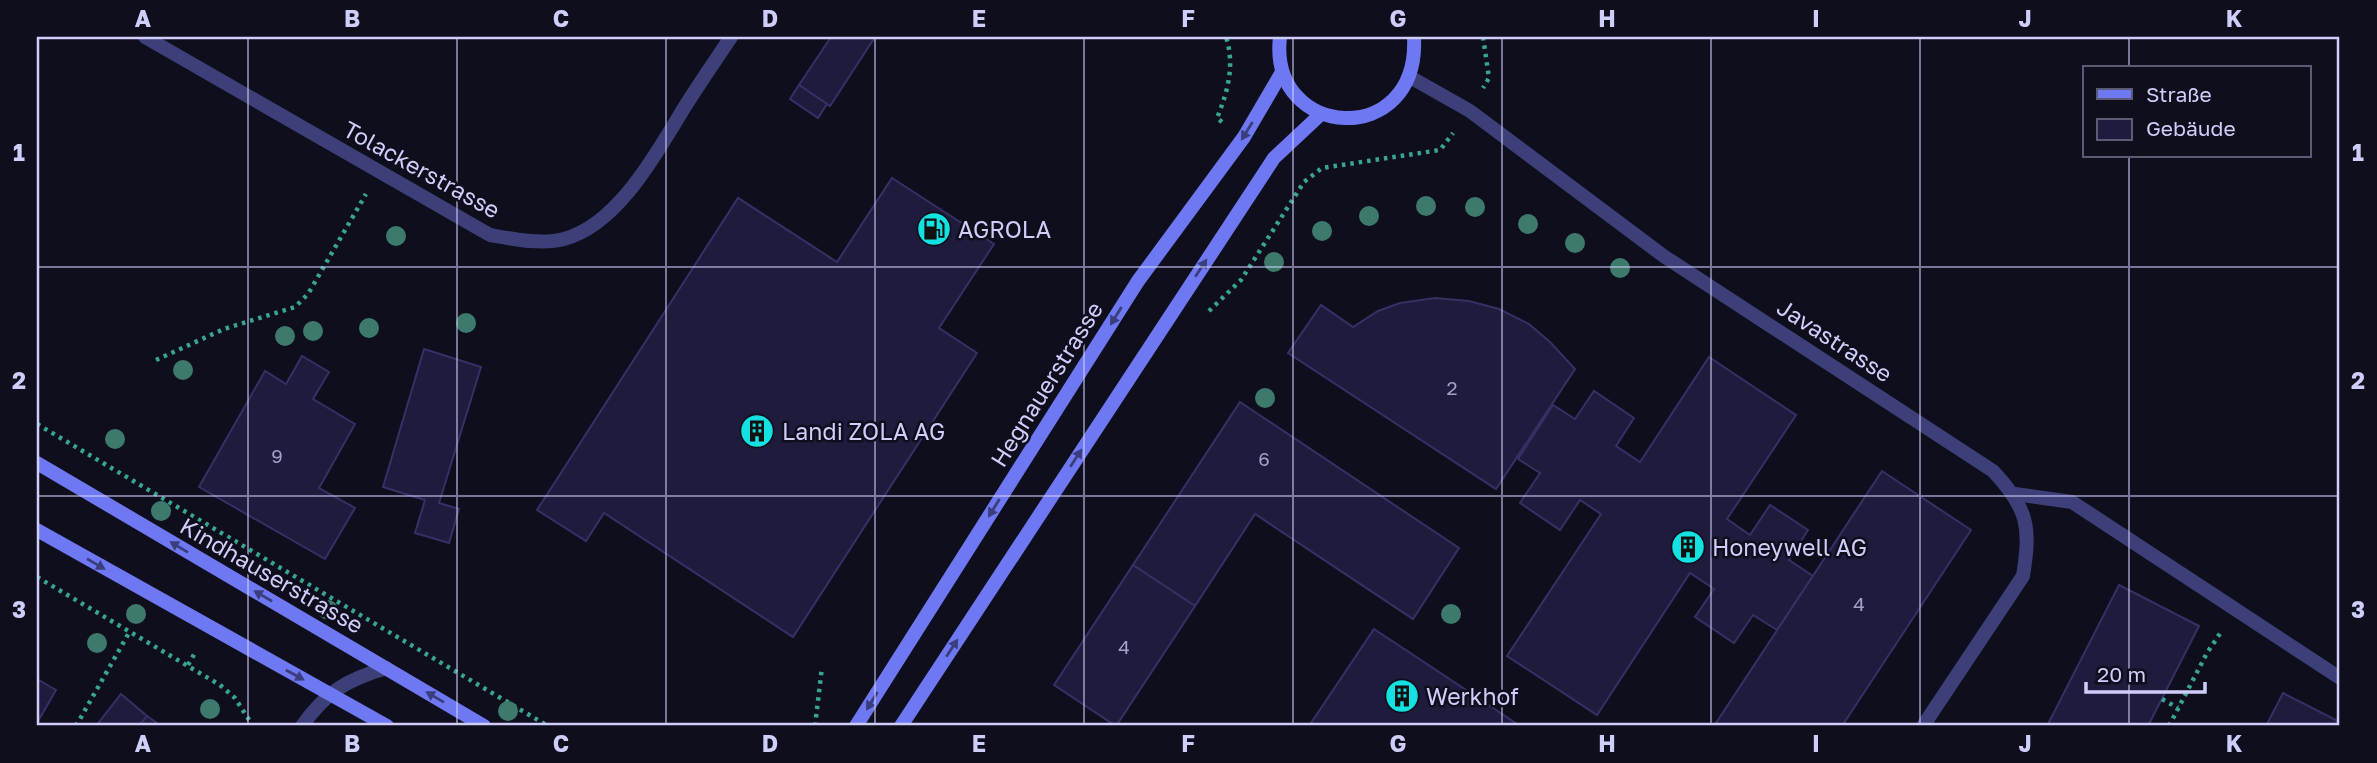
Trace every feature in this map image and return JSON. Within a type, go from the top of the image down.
[{"type":"main road","points":[[1280,37],[1282,72],[1291,90],[1321,114],[1342,119],[1363,117],[1382,109],[1399,95],[1410,77],[1415,56],[1414,37]]},
{"type":"main road","name":"Hegnauerstrasse","points":[[856,726],[1138,281],[1244,137],[1282,72]]},
{"type":"main road","points":[[901,726],[1273,158],[1321,114]]},
{"type":"main road","name":"Kindhauserstrasse","points":[[37,463],[484,726]]},
{"type":"main road","points":[[37,530],[387,726]]},
{"type":"street","name":"Tolackerstrasse","points":[[145,37],[490,235],[525,241],[564,239],[583,230],[602,217],[638,182],[731,37]]},
{"type":"street","name":"Javastrasse","points":[[1410,77],[1470,111],[1665,257],[1993,471],[2015,494],[2025,520],[2028,549],[2023,576],[1923,726]]},
{"type":"street","points":[[2015,494],[2072,502],[2340,678]]},
{"type":"street","points":[[302,726],[329,694],[343,684],[386,668]]},
{"type":"path","points":[[1204,316],[1241,280],[1304,182],[1322,168],[1440,150],[1470,111],[1489,78],[1483,37]]},
{"type":"path","points":[[156,360],[224,329],[295,307],[308,294],[379,172]]},
{"type":"path","points":[[37,424],[548,726]]},
{"type":"path","points":[[37,577],[220,685],[235,698],[253,726]]},
{"type":"path","points":[[76,726],[130,631]]},
{"type":"path","points":[[2168,726],[2217,639]]},
{"type":"path","points":[[188,665],[196,651]]},
{"type":"path","points":[[815,726],[822,667]]},
{"type":"path","points":[[2162,699],[2178,708]]},
{"type":"building","points":[[831,37],[875,37],[830,106],[799,85]]},
{"type":"building","points":[[799,85],[827,104],[818,118],[790,99]]},
{"type":"building","name":"Landi ZOLA AG","points":[[892,178],[994,244],[939,328],[977,353],[793,637],[604,513],[586,541],[537,510],[738,198],[837,262]]},
{"type":"building","points":[[1435,298],[1469,301],[1499,309],[1529,324],[1575,369],[1496,489],[1288,353],[1321,305],[1353,327],[1378,311],[1400,303]]},
{"type":"building","points":[[424,349],[481,367],[439,503],[459,509],[449,543],[415,533],[425,500],[383,487]]},
{"type":"building","points":[[302,356],[329,372],[313,399],[355,424],[319,488],[355,508],[325,559],[199,487],[265,371],[286,384]]},
{"type":"building","name":"Honeywell AG","points":[[1709,357],[1796,415],[1727,519],[1750,535],[1770,505],[1808,530],[1789,560],[1813,576],[1777,630],[1753,615],[1734,643],[1695,617],[1714,589],[1690,573],[1597,715],[1507,656],[1601,514],[1580,500],[1560,530],[1520,503],[1540,473],[1518,459],[1553,405],[1575,419],[1594,391],[1634,418],[1616,446],[1640,462]]},
{"type":"building","points":[[1240,402],[1459,548],[1413,619],[1255,514],[1195,606],[1133,565]]},
{"type":"building","points":[[1882,471],[1971,530],[1842,726],[1714,726]]},
{"type":"building","points":[[1133,565],[1195,606],[1116,726],[1054,685]]},
{"type":"building","points":[[2119,585],[2199,626],[2148,726],[2047,726]]},
{"type":"building","name":"Werkhof","points":[[1374,629],[1430,666],[1520,726],[1309,726]]},
{"type":"building","points":[[37,679],[56,690],[37,723]]},
{"type":"building","points":[[2283,693],[2340,722],[2340,726],[2266,726]]},
{"type":"building","points":[[121,694],[147,716],[139,726],[96,726]]},
{"type":"building","points":[[147,716],[161,726],[139,726]]},
{"type":"place","name":"AGROLA","points":[[934,229]]},
{"type":"place","name":"Landi ZOLA AG","points":[[757,431]]},
{"type":"place","name":"Honeywell AG","points":[[1688,547]]},
{"type":"place","name":"Werkhof","points":[[1402,696]]}]
